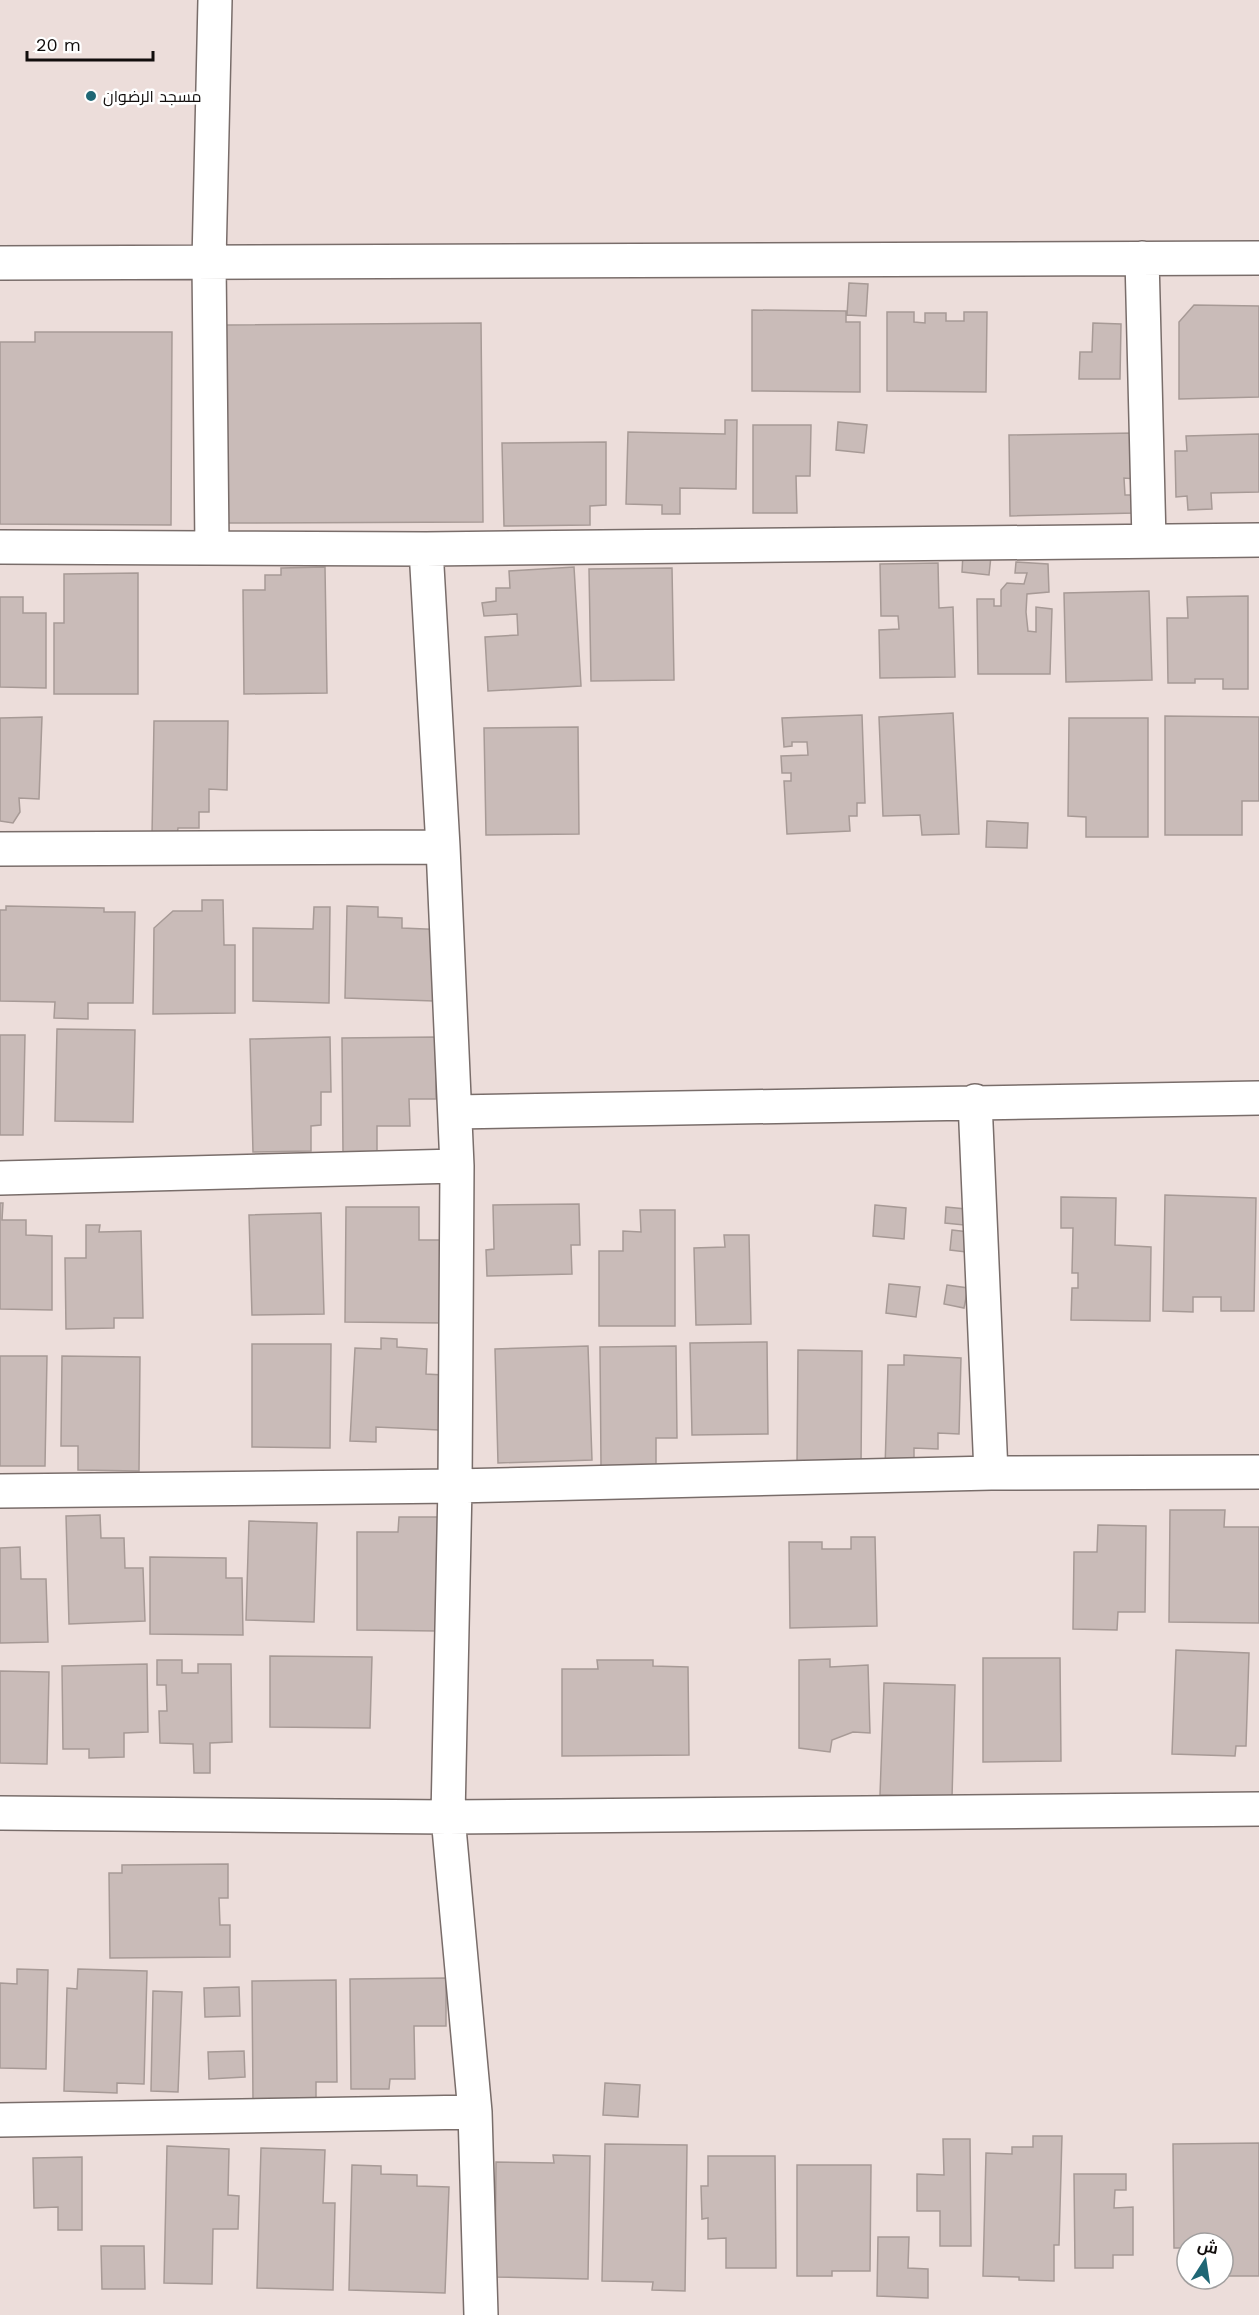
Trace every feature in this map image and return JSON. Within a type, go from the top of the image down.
[{"type":"street","points":[[212,547],[208,262],[215,0]]},
{"type":"street","points":[[1142,258],[1149,541]]},
{"type":"street","points":[[0,263],[1259,258]]},
{"type":"street","points":[[0,547],[426,549],[1259,540]]},
{"type":"street","points":[[426,549],[444,847],[457,1166],[455,1486],[448,1817],[475,2112],[481,2315]]},
{"type":"street","points":[[0,849],[444,847]]},
{"type":"street","points":[[455,1112],[975,1101],[1259,1098]]},
{"type":"street","points":[[975,1101],[991,1473]]},
{"type":"street","points":[[0,1178],[457,1166]]},
{"type":"street","points":[[0,1491],[455,1486],[991,1473],[1259,1472]]},
{"type":"street","points":[[0,1813],[448,1817],[1259,1809]]},
{"type":"street","points":[[0,2120],[475,2112]]},
{"type":"building","points":[[849,283],[868,284],[866,316],[847,315]]},
{"type":"building","points":[[1194,305],[1259,306],[1259,397],[1179,399],[1179,322]]},
{"type":"building","points":[[752,310],[846,311],[846,322],[860,322],[860,392],[752,391]]},
{"type":"building","points":[[887,312],[914,312],[914,322],[925,323],[925,313],[946,313],[946,321],[964,321],[964,312],[987,312],[986,392],[887,391]]},
{"type":"building","points":[[481,323],[483,522],[228,523],[226,325]]},
{"type":"building","points":[[1093,323],[1121,324],[1120,379],[1079,379],[1080,352],[1092,352]]},
{"type":"building","points":[[35,332],[172,332],[171,525],[0,524],[0,342],[35,342]]},
{"type":"building","points":[[725,420],[737,420],[736,489],[680,488],[680,514],[662,514],[662,505],[626,504],[628,432],[725,434]]},
{"type":"building","points":[[838,422],[867,425],[864,453],[836,450]]},
{"type":"building","points":[[753,425],[811,425],[810,476],[796,476],[797,513],[753,513]]},
{"type":"building","points":[[1134,433],[1136,479],[1124,478],[1125,495],[1134,495],[1135,513],[1010,516],[1009,435]]},
{"type":"building","points":[[1259,434],[1259,492],[1211,493],[1212,509],[1188,510],[1187,496],[1176,497],[1175,451],[1187,451],[1186,436]]},
{"type":"building","points":[[606,442],[606,505],[590,506],[590,525],[504,526],[502,443]]},
{"type":"building","points":[[963,553],[991,556],[989,575],[962,572]]},
{"type":"building","points":[[1016,562],[1048,564],[1049,592],[1027,594],[1026,612],[1028,631],[1036,632],[1036,607],[1052,609],[1050,674],[978,674],[977,599],[994,599],[994,606],[1001,606],[1001,590],[1007,583],[1024,584],[1027,573],[1015,573]]},
{"type":"building","points":[[938,563],[939,608],[953,607],[955,677],[880,678],[879,630],[899,629],[898,616],[881,616],[880,564]]},
{"type":"building","points":[[325,567],[327,693],[244,694],[243,590],[265,590],[265,575],[281,575],[281,568]]},
{"type":"building","points":[[574,567],[581,686],[488,691],[485,637],[518,635],[517,614],[484,616],[482,603],[496,601],[496,588],[510,588],[509,571]]},
{"type":"building","points":[[672,568],[674,680],[591,681],[589,569]]},
{"type":"building","points":[[138,573],[138,694],[54,694],[54,623],[64,623],[64,574]]},
{"type":"building","points":[[1149,591],[1152,680],[1066,682],[1064,593]]},
{"type":"building","points":[[1248,596],[1248,689],[1223,689],[1223,679],[1195,679],[1195,683],[1168,683],[1167,618],[1188,618],[1187,597]]},
{"type":"building","points":[[0,597],[23,597],[23,613],[46,613],[46,688],[0,687]]},
{"type":"building","points":[[953,713],[959,834],[922,835],[920,815],[883,816],[879,717]]},
{"type":"building","points":[[862,715],[865,803],[857,803],[857,816],[849,816],[850,831],[787,834],[784,781],[791,781],[791,773],[782,773],[781,756],[808,755],[807,742],[792,742],[792,746],[784,747],[782,718]]},
{"type":"building","points":[[1165,716],[1259,717],[1259,801],[1242,801],[1242,835],[1165,835]]},
{"type":"building","points":[[42,717],[39,799],[19,798],[20,812],[13,823],[0,821],[0,718]]},
{"type":"building","points":[[1069,718],[1148,718],[1148,837],[1086,837],[1086,817],[1068,816]]},
{"type":"building","points":[[154,721],[228,721],[227,790],[209,789],[209,812],[199,812],[199,828],[178,828],[177,836],[152,836]]},
{"type":"building","points":[[578,727],[579,834],[486,835],[484,728]]},
{"type":"building","points":[[987,821],[1028,823],[1027,848],[986,847]]},
{"type":"building","points":[[202,900],[223,900],[224,945],[235,945],[235,1013],[153,1014],[154,928],[173,911],[202,911]]},
{"type":"building","points":[[6,906],[104,908],[104,912],[135,912],[133,1003],[88,1003],[88,1019],[54,1018],[55,1002],[0,1001],[0,910],[6,910]]},
{"type":"building","points":[[347,906],[378,907],[378,917],[402,918],[402,928],[449,930],[434,1001],[345,998]]},
{"type":"building","points":[[314,907],[330,907],[329,1003],[253,1001],[253,928],[313,929]]},
{"type":"building","points":[[57,1029],[135,1030],[133,1122],[55,1121]]},
{"type":"building","points":[[0,1035],[25,1035],[23,1135],[0,1135]]},
{"type":"building","points":[[330,1037],[331,1092],[321,1092],[321,1125],[311,1126],[311,1151],[253,1152],[250,1039]]},
{"type":"building","points":[[436,1037],[436,1099],[409,1099],[410,1126],[377,1126],[377,1152],[343,1152],[342,1038]]},
{"type":"building","points":[[1165,1195],[1256,1198],[1254,1311],[1221,1311],[1221,1297],[1193,1297],[1193,1312],[1163,1311]]},
{"type":"building","points":[[1061,1197],[1116,1198],[1115,1245],[1151,1247],[1150,1321],[1071,1320],[1072,1288],[1078,1288],[1078,1273],[1072,1273],[1073,1228],[1061,1228]]},
{"type":"building","points":[[0,1203],[3,1203],[2,1220],[26,1220],[26,1235],[52,1236],[52,1310],[0,1309]]},
{"type":"building","points":[[579,1204],[580,1245],[571,1245],[572,1274],[487,1276],[486,1250],[494,1249],[493,1205]]},
{"type":"building","points":[[875,1205],[906,1208],[904,1239],[873,1236]]},
{"type":"building","points":[[346,1207],[419,1207],[419,1240],[447,1240],[445,1323],[345,1322]]},
{"type":"building","points":[[946,1207],[966,1209],[964,1225],[945,1223]]},
{"type":"building","points":[[640,1210],[675,1210],[675,1326],[599,1326],[599,1251],[623,1251],[623,1231],[641,1232]]},
{"type":"building","points":[[321,1213],[324,1314],[252,1315],[249,1215]]},
{"type":"building","points":[[86,1225],[100,1225],[99,1232],[141,1231],[143,1318],[114,1318],[114,1328],[66,1329],[65,1258],[86,1258]]},
{"type":"building","points":[[952,1230],[969,1232],[966,1252],[950,1250]]},
{"type":"building","points":[[724,1235],[749,1235],[751,1324],[696,1325],[694,1248],[725,1247]]},
{"type":"building","points":[[889,1284],[920,1287],[916,1317],[886,1313]]},
{"type":"building","points":[[947,1285],[968,1288],[964,1308],[944,1304]]},
{"type":"building","points":[[381,1338],[397,1339],[397,1347],[427,1349],[426,1374],[443,1375],[439,1430],[376,1427],[376,1442],[350,1441],[355,1348],[381,1349]]},
{"type":"building","points":[[767,1342],[768,1434],[692,1435],[690,1343]]},
{"type":"building","points":[[252,1344],[331,1344],[330,1448],[252,1447]]},
{"type":"building","points":[[588,1346],[592,1460],[498,1463],[495,1349]]},
{"type":"building","points":[[676,1346],[677,1438],[656,1438],[656,1466],[601,1466],[600,1347]]},
{"type":"building","points":[[798,1350],[862,1351],[861,1466],[797,1465]]},
{"type":"building","points":[[904,1355],[961,1358],[959,1434],[938,1433],[938,1449],[914,1448],[914,1470],[885,1469],[888,1365],[904,1365]]},
{"type":"building","points":[[0,1356],[47,1356],[45,1466],[0,1466]]},
{"type":"building","points":[[62,1356],[140,1357],[139,1471],[78,1470],[78,1446],[61,1446]]},
{"type":"building","points":[[1170,1510],[1225,1510],[1224,1527],[1259,1527],[1259,1623],[1169,1622]]},
{"type":"building","points":[[100,1515],[101,1538],[124,1538],[125,1568],[143,1568],[145,1621],[69,1624],[66,1516]]},
{"type":"building","points":[[399,1517],[438,1517],[437,1631],[357,1630],[357,1532],[398,1532]]},
{"type":"building","points":[[249,1521],[317,1523],[314,1622],[246,1620]]},
{"type":"building","points":[[1098,1525],[1146,1526],[1145,1612],[1118,1612],[1117,1630],[1073,1629],[1074,1552],[1097,1552]]},
{"type":"building","points":[[851,1537],[875,1537],[877,1626],[790,1628],[789,1542],[822,1542],[822,1549],[851,1549]]},
{"type":"building","points":[[20,1547],[21,1579],[46,1579],[48,1642],[0,1643],[0,1548]]},
{"type":"building","points":[[150,1557],[226,1558],[226,1578],[242,1578],[243,1635],[150,1634]]},
{"type":"building","points":[[1176,1650],[1249,1653],[1246,1746],[1236,1746],[1235,1756],[1172,1754]]},
{"type":"building","points":[[270,1656],[372,1657],[370,1728],[270,1727]]},
{"type":"building","points":[[983,1658],[1060,1658],[1061,1761],[983,1762]]},
{"type":"building","points":[[830,1659],[830,1667],[868,1665],[870,1733],[853,1732],[832,1740],[830,1752],[799,1748],[799,1660]]},
{"type":"building","points":[[157,1660],[182,1660],[182,1673],[198,1673],[198,1664],[231,1664],[232,1742],[210,1743],[210,1773],[194,1773],[193,1744],[160,1743],[159,1711],[167,1711],[166,1685],[157,1685]]},
{"type":"building","points":[[597,1660],[653,1660],[653,1666],[688,1667],[689,1755],[562,1756],[562,1669],[598,1669]]},
{"type":"building","points":[[147,1664],[148,1732],[124,1733],[124,1757],[89,1758],[89,1749],[63,1749],[62,1666]]},
{"type":"building","points":[[0,1671],[49,1672],[47,1764],[0,1763]]},
{"type":"building","points":[[884,1683],[955,1685],[952,1798],[880,1795]]},
{"type":"building","points":[[228,1864],[228,1898],[219,1898],[220,1925],[230,1925],[230,1957],[110,1958],[109,1873],[122,1873],[122,1865]]},
{"type":"building","points":[[17,1969],[48,1970],[46,2069],[0,2068],[0,1983],[17,1984]]},
{"type":"building","points":[[78,1969],[147,1971],[144,2084],[117,2083],[117,2093],[64,2091],[67,1988],[77,1989]]},
{"type":"building","points":[[446,1978],[446,2026],[414,2026],[415,2079],[390,2079],[389,2089],[351,2089],[350,1979]]},
{"type":"building","points":[[336,1980],[337,2082],[316,2082],[316,2100],[253,2101],[252,1981]]},
{"type":"building","points":[[239,1987],[240,2016],[205,2017],[204,1988]]},
{"type":"building","points":[[153,1991],[182,1992],[178,2092],[151,2091]]},
{"type":"building","points":[[244,2051],[245,2077],[209,2079],[208,2052]]},
{"type":"building","points":[[605,2083],[640,2085],[638,2117],[603,2115]]},
{"type":"building","points":[[1033,2136],[1062,2136],[1059,2245],[1054,2245],[1054,2281],[983,2276],[986,2153],[1012,2154],[1012,2147],[1033,2147]]},
{"type":"building","points":[[943,2139],[970,2139],[971,2246],[940,2246],[940,2211],[917,2211],[917,2174],[944,2175]]},
{"type":"building","points":[[1259,2143],[1259,2276],[1235,2276],[1235,2231],[1175,2231],[1174,2248],[1173,2144]]},
{"type":"building","points":[[605,2144],[687,2145],[685,2291],[652,2290],[653,2282],[602,2281]]},
{"type":"building","points":[[167,2146],[229,2149],[228,2195],[239,2196],[238,2229],[213,2229],[212,2284],[164,2283]]},
{"type":"building","points":[[261,2148],[325,2150],[323,2203],[335,2203],[333,2290],[257,2288]]},
{"type":"building","points":[[553,2155],[590,2156],[588,2279],[495,2277],[496,2162],[554,2163]]},
{"type":"building","points":[[708,2156],[775,2156],[776,2268],[726,2268],[726,2238],[708,2239],[708,2218],[702,2219],[701,2186],[708,2186]]},
{"type":"building","points":[[82,2157],[82,2230],[58,2230],[58,2207],[34,2208],[33,2158]]},
{"type":"building","points":[[352,2165],[381,2166],[381,2174],[417,2175],[417,2186],[449,2187],[445,2293],[349,2290]]},
{"type":"building","points":[[797,2165],[871,2165],[870,2271],[832,2271],[832,2276],[797,2276]]},
{"type":"building","points":[[1074,2174],[1126,2174],[1126,2190],[1115,2190],[1114,2208],[1133,2207],[1133,2255],[1113,2255],[1113,2268],[1075,2268]]},
{"type":"building","points":[[878,2237],[909,2237],[908,2268],[928,2269],[928,2298],[877,2296]]},
{"type":"building","points":[[101,2246],[144,2246],[145,2289],[102,2289]]},
{"type":"place","name":"مسجد الرضوان","points":[[91,96]]}]
